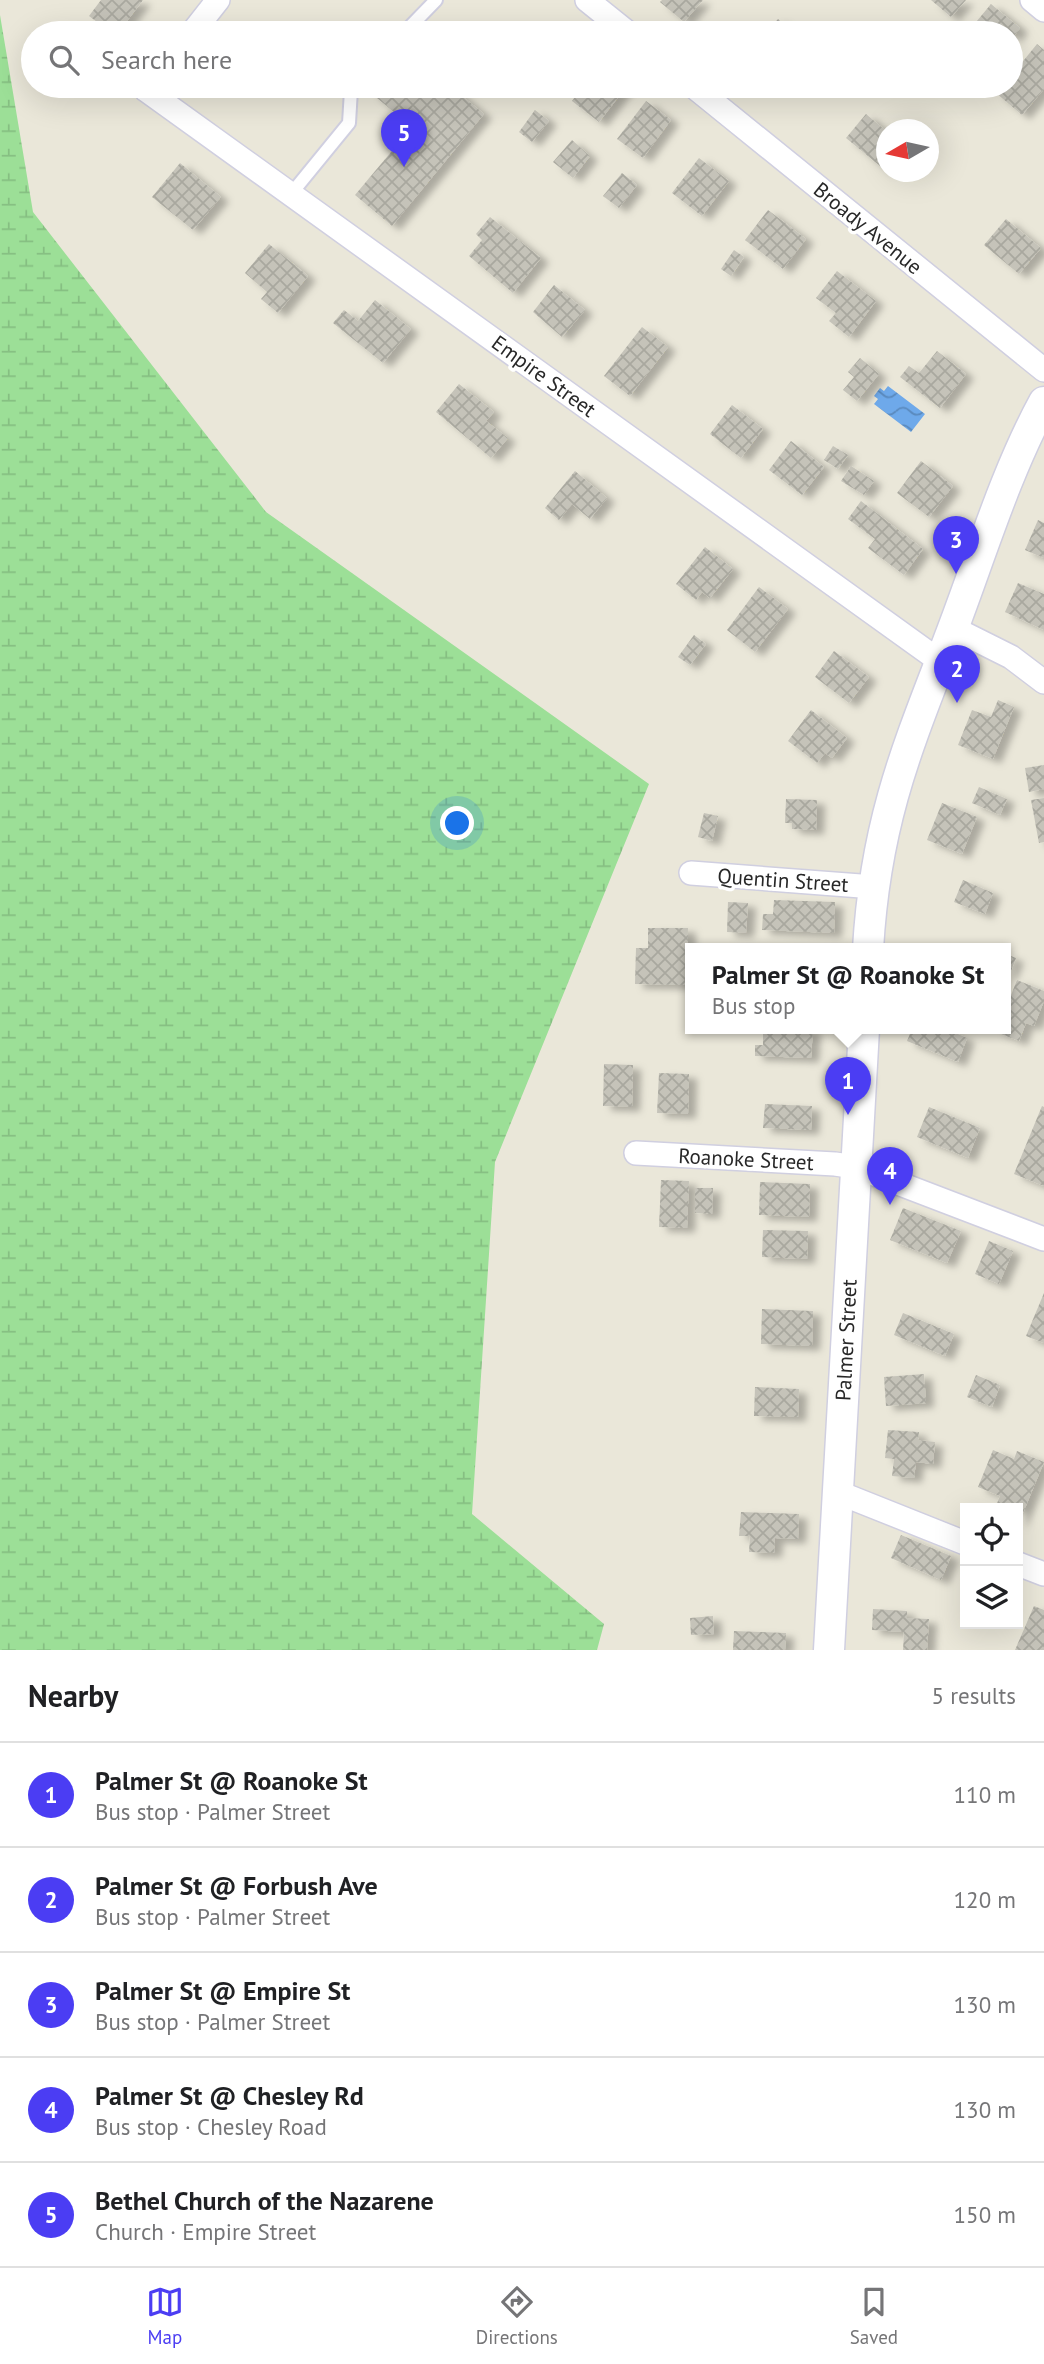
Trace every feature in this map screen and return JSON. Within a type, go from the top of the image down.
[{"type":"street","points":[[201,21],[218,0]]},
{"type":"street","points":[[587,0],[613,21]]},
{"type":"street","points":[[1032,0],[1044,10]]},
{"type":"street","name":"Empire Street","points":[[161,98],[941,662]]},
{"type":"street","name":"Broady Avenue","points":[[708,98],[1044,370]]},
{"type":"street","points":[[869,943],[882,839],[894,794],[953,628],[1030,429],[1044,402]]},
{"type":"street","points":[[953,628],[1011,657],[1044,682]]},
{"type":"street","name":"Quentin Street","points":[[691,873],[874,887]]},
{"type":"street","name":"Palmer Street","points":[[829,1650],[864,1034]]},
{"type":"street","name":"Roanoke Street","points":[[636,1153],[856,1167],[1044,1240]]},
{"type":"street","points":[[837,1492],[960,1541]]},
{"type":"street","points":[[1023,1566],[1044,1574]]},
{"type":"lane","points":[[416,21],[436,0]]},
{"type":"lane","points":[[291,194],[349,123],[351,98]]},
{"type":"green space","points":[[0,15],[33,212],[266,512],[649,784],[495,1162],[472,1514],[604,1624],[597,1650],[0,1650]]},
{"type":"water","points":[[888,386],[925,414],[911,432],[874,404],[878,399],[874,396],[880,388],[884,391]]},
{"type":"building","points":[[101,0],[143,0],[127,21],[96,21],[89,16]]},
{"type":"building","points":[[662,0],[703,0],[685,21],[660,2]]},
{"type":"building","points":[[931,0],[966,0],[951,17]]},
{"type":"building","points":[[991,4],[1012,21],[977,21]]},
{"type":"building","points":[[1037,44],[1044,50],[1044,89],[1022,115],[1002,98],[1023,98],[1023,61]]},
{"type":"building","points":[[377,98],[465,98],[484,114],[392,226],[355,195],[412,127]]},
{"type":"building","points":[[574,98],[618,98],[599,122],[572,101]]},
{"type":"building","points":[[646,101],[671,120],[643,158],[617,139]]},
{"type":"building","points":[[535,110],[549,121],[532,142],[519,132]]},
{"type":"building","points":[[866,114],[876,122],[876,163],[846,138]]},
{"type":"building","points":[[572,140],[590,156],[573,178],[553,162]]},
{"type":"building","points":[[699,158],[729,181],[702,216],[672,193]]},
{"type":"building","points":[[180,163],[221,197],[193,230],[152,197]]},
{"type":"building","points":[[622,173],[637,185],[619,208],[603,196]]},
{"type":"building","points":[[768,210],[806,239],[783,269],[745,240]]},
{"type":"building","points":[[490,217],[541,258],[513,293],[469,256],[482,240],[476,234]]},
{"type":"building","points":[[1006,219],[1041,248],[1019,274],[984,245]]},
{"type":"building","points":[[269,244],[308,276],[278,313],[261,299],[267,292],[245,273]]},
{"type":"building","points":[[734,250],[744,257],[731,276],[721,269]]},
{"type":"building","points":[[837,271],[876,301],[849,337],[829,321],[836,313],[816,298]]},
{"type":"building","points":[[554,285],[585,310],[562,337],[533,312]]},
{"type":"building","points":[[375,300],[411,329],[383,363],[333,323],[344,310],[358,321]]},
{"type":"building","points":[[642,327],[668,347],[630,396],[604,376]]},
{"type":"building","points":[[937,351],[966,374],[940,408],[900,377],[909,366],[919,373]]},
{"type":"building","points":[[860,358],[879,374],[857,401],[843,390],[854,377],[848,372]]},
{"type":"building","points":[[459,384],[494,412],[486,421],[508,438],[491,458],[436,412]]},
{"type":"building","points":[[732,405],[763,429],[741,458],[710,434]]},
{"type":"building","points":[[791,441],[824,467],[802,495],[769,470]]},
{"type":"building","points":[[833,446],[848,455],[838,469],[824,460]]},
{"type":"building","points":[[921,461],[953,486],[929,517],[897,493]]},
{"type":"building","points":[[851,466],[874,481],[864,495],[841,481]]},
{"type":"building","points":[[575,471],[607,498],[590,519],[572,504],[559,520],[545,508]]},
{"type":"building","points":[[861,501],[923,549],[904,575],[868,548],[875,539],[848,519]]},
{"type":"building","points":[[1038,520],[1044,523],[1044,558],[1025,550]]},
{"type":"building","points":[[705,547],[733,569],[710,598],[702,592],[696,600],[676,584]]},
{"type":"building","points":[[1018,583],[1044,594],[1044,630],[1005,612]]},
{"type":"building","points":[[759,587],[788,609],[755,652],[727,630]]},
{"type":"building","points":[[694,635],[706,644],[690,665],[678,657]]},
{"type":"building","points":[[834,651],[869,677],[849,703],[815,677]]},
{"type":"building","points":[[998,700],[1014,707],[993,759],[958,745],[972,710],[991,717]]},
{"type":"building","points":[[811,710],[847,738],[832,758],[825,753],[817,763],[788,741]]},
{"type":"building","points":[[1044,765],[1044,789],[1029,792],[1025,768]]},
{"type":"building","points":[[979,787],[1007,799],[1000,815],[972,803]]},
{"type":"building","points":[[1044,798],[1044,842],[1039,843],[1031,800]]},
{"type":"building","points":[[786,799],[817,800],[816,830],[792,829],[792,823],[785,823]]},
{"type":"building","points":[[942,803],[977,817],[962,854],[927,840]]},
{"type":"building","points":[[704,813],[718,816],[712,841],[698,837]]},
{"type":"building","points":[[963,880],[993,893],[985,914],[954,902]]},
{"type":"building","points":[[774,900],[835,902],[834,933],[762,930],[763,914],[773,914]]},
{"type":"building","points":[[728,902],[748,903],[746,933],[727,932]]},
{"type":"building","points":[[648,928],[688,928],[688,943],[685,943],[685,985],[635,984],[636,948],[648,948]]},
{"type":"building","points":[[1011,956],[1016,958],[1011,971]]},
{"type":"building","points":[[1017,980],[1044,991],[1044,1001],[1034,1026],[1026,1023],[1019,1041],[1001,1034],[1011,1034],[1011,995]]},
{"type":"building","points":[[763,1034],[813,1034],[811,1058],[755,1056],[755,1045],[763,1045]]},
{"type":"building","points":[[910,1034],[958,1034],[967,1038],[958,1062],[907,1041]]},
{"type":"building","points":[[604,1064],[633,1065],[632,1107],[603,1106]]},
{"type":"building","points":[[659,1073],[689,1074],[688,1114],[657,1113]]},
{"type":"building","points":[[765,1104],[812,1106],[811,1130],[763,1128]]},
{"type":"building","points":[[1042,1106],[1044,1107],[1044,1186],[1014,1174]]},
{"type":"building","points":[[929,1107],[980,1128],[968,1158],[917,1137]]},
{"type":"building","points":[[661,1180],[689,1181],[687,1228],[659,1227]]},
{"type":"building","points":[[760,1182],[810,1184],[809,1217],[759,1215]]},
{"type":"building","points":[[695,1188],[713,1188],[712,1214],[695,1213]]},
{"type":"building","points":[[903,1208],[961,1231],[947,1263],[890,1240]]},
{"type":"building","points":[[763,1230],[808,1231],[807,1259],[762,1257]]},
{"type":"building","points":[[989,1241],[1013,1251],[999,1284],[975,1274]]},
{"type":"building","points":[[1044,1293],[1044,1343],[1026,1336]]},
{"type":"building","points":[[762,1309],[813,1311],[812,1346],[761,1344]]},
{"type":"building","points":[[903,1313],[954,1334],[945,1356],[894,1335]]},
{"type":"building","points":[[924,1374],[926,1403],[886,1406],[884,1377]]},
{"type":"building","points":[[976,1375],[1000,1385],[992,1407],[967,1397]]},
{"type":"building","points":[[755,1387],[799,1389],[798,1417],[754,1416]]},
{"type":"building","points":[[888,1430],[919,1432],[918,1440],[935,1442],[933,1464],[916,1462],[914,1478],[892,1476],[894,1459],[885,1458]]},
{"type":"building","points":[[993,1450],[1014,1459],[1017,1451],[1044,1462],[1023,1513],[1023,1503],[997,1503],[1000,1496],[978,1487]]},
{"type":"building","points":[[741,1512],[799,1514],[798,1539],[775,1538],[774,1553],[749,1552],[750,1536],[739,1536]]},
{"type":"building","points":[[901,1535],[951,1556],[941,1580],[891,1558]]},
{"type":"building","points":[[1034,1606],[1044,1610],[1044,1650],[1015,1650]]},
{"type":"building","points":[[873,1609],[907,1611],[907,1618],[929,1619],[927,1650],[903,1650],[904,1632],[872,1630]]},
{"type":"building","points":[[713,1616],[714,1634],[691,1635],[690,1618]]},
{"type":"building","points":[[734,1631],[786,1633],[785,1650],[733,1650]]},
{"type":"place","name":"Bethel Church of the Nazarene","points":[[404,167]]},
{"type":"place","name":"Palmer St @ Empire St","points":[[956,574]]},
{"type":"place","name":"Palmer St @ Forbush Ave","points":[[957,703]]},
{"type":"place","name":"Palmer St @ Roanoke St","points":[[848,1115]]},
{"type":"place","name":"Palmer St @ Chesley Rd","points":[[890,1205]]}]
